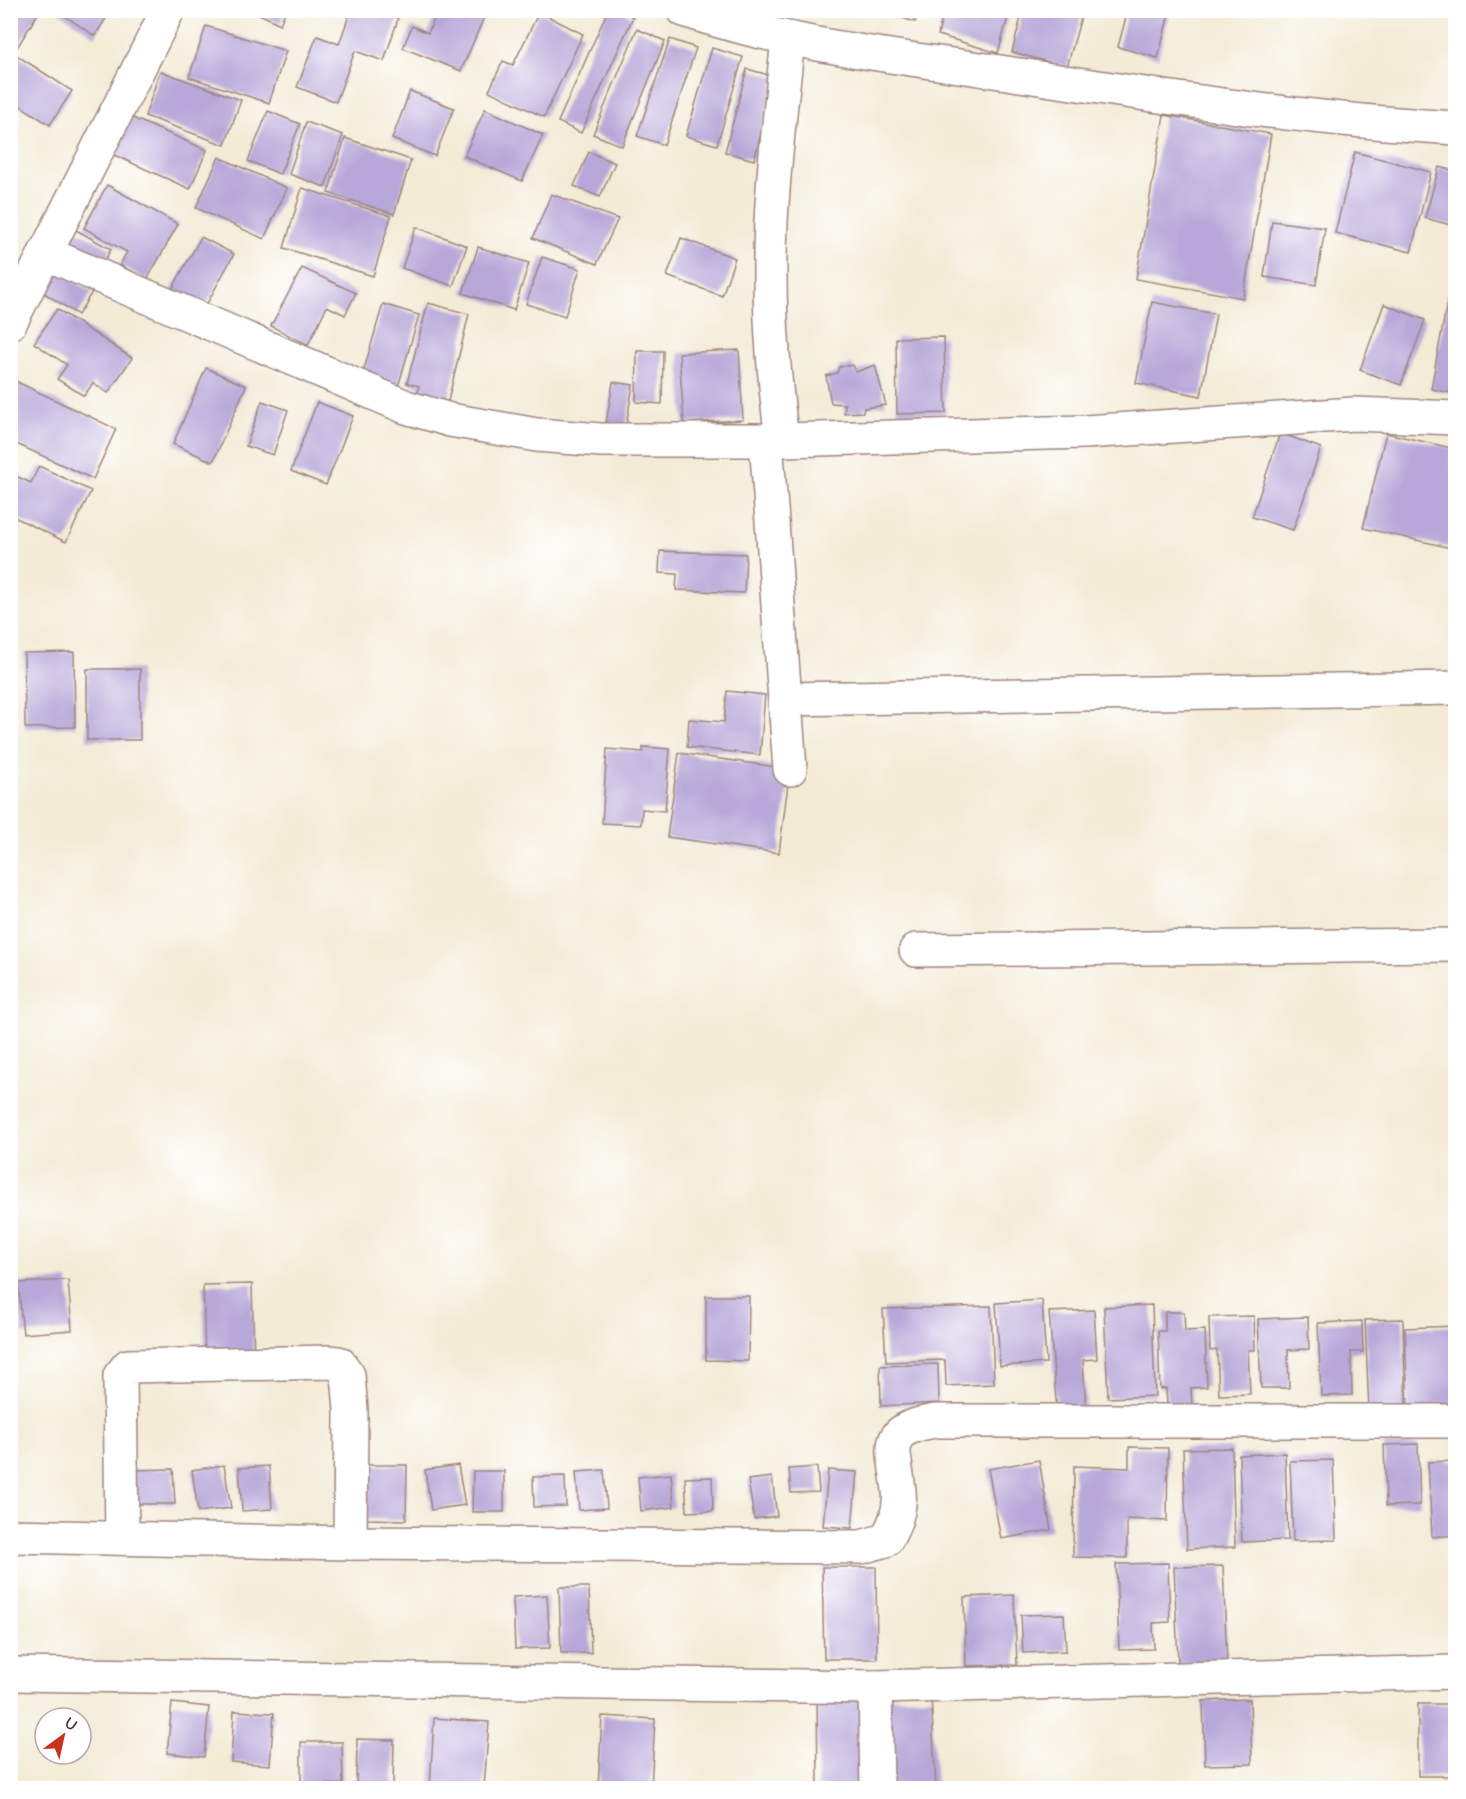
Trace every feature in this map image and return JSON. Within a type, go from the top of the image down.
[{"type":"street","points":[[10,323],[168,10]]},
{"type":"street","points":[[684,10],[788,39],[1184,100],[1402,125],[1455,128]]},
{"type":"street","points":[[788,39],[772,201],[770,275],[774,440],[790,769]]},
{"type":"street","points":[[45,252],[406,407],[450,420],[537,435],[580,438],[774,440],[1085,432],[1354,414],[1455,418]]},
{"type":"street","points":[[785,699],[1455,688]]},
{"type":"street","points":[[916,950],[1455,945]]},
{"type":"street","points":[[122,1538],[120,1376],[128,1366],[332,1362],[339,1363],[348,1375],[351,1410],[350,1543]]},
{"type":"street","points":[[10,1536],[350,1543],[861,1547],[886,1540],[896,1524],[899,1493],[892,1452],[896,1437],[912,1425],[935,1421],[1104,1419],[1455,1420]]},
{"type":"street","points":[[10,1674],[875,1687],[1455,1672]]},
{"type":"street","points":[[875,1687],[878,1788]]},
{"type":"building","points":[[10,10],[40,10],[15,51],[10,48]]},
{"type":"building","points":[[56,10],[111,10],[95,36]]},
{"type":"building","points":[[251,10],[286,10],[280,24]]},
{"type":"building","points":[[351,10],[390,10],[389,13],[398,19],[384,61],[355,51],[336,102],[297,87],[317,36],[339,44]]},
{"type":"building","points":[[438,10],[487,10],[461,71],[403,48],[412,26],[428,33]]},
{"type":"building","points":[[608,10],[619,10],[633,17],[581,133],[558,122]]},
{"type":"building","points":[[877,10],[918,10],[915,22]]},
{"type":"building","points":[[944,10],[1010,10],[998,53],[938,35]]},
{"type":"building","points":[[1023,10],[1083,10],[1067,67],[1012,52]]},
{"type":"building","points":[[1128,10],[1170,10],[1158,58],[1118,47]]},
{"type":"building","points":[[539,12],[583,34],[544,117],[489,91],[503,61],[513,65]]},
{"type":"building","points":[[206,26],[286,51],[269,103],[189,77]]},
{"type":"building","points":[[637,29],[665,41],[622,146],[593,134]]},
{"type":"building","points":[[670,39],[696,48],[664,145],[637,136]]},
{"type":"building","points":[[712,48],[743,57],[717,145],[686,136]]},
{"type":"building","points":[[10,51],[72,91],[50,125],[10,99]]},
{"type":"building","points":[[747,69],[776,77],[754,160],[725,152]]},
{"type":"building","points":[[160,71],[241,100],[225,145],[145,116]]},
{"type":"building","points":[[410,91],[454,108],[435,156],[392,139]]},
{"type":"building","points":[[485,109],[543,135],[522,181],[464,156]]},
{"type":"building","points":[[268,111],[300,124],[280,174],[248,161]]},
{"type":"building","points":[[1164,115],[1271,134],[1243,298],[1136,279]]},
{"type":"building","points":[[128,116],[207,150],[190,189],[112,154]]},
{"type":"building","points":[[306,122],[343,135],[325,187],[289,174]]},
{"type":"building","points":[[345,138],[411,160],[394,214],[328,193]]},
{"type":"building","points":[[589,152],[615,163],[600,197],[574,186]]},
{"type":"building","points":[[1355,152],[1431,172],[1411,252],[1335,233]]},
{"type":"building","points":[[219,157],[287,188],[264,239],[196,208]]},
{"type":"building","points":[[1439,167],[1456,171],[1454,226],[1425,218]]},
{"type":"building","points":[[107,185],[178,224],[147,280],[120,265],[127,252],[84,228]]},
{"type":"building","points":[[302,188],[391,216],[373,276],[284,248]]},
{"type":"building","points":[[551,194],[618,219],[597,264],[533,238]]},
{"type":"building","points":[[1272,221],[1325,228],[1316,285],[1264,277]]},
{"type":"building","points":[[416,227],[467,246],[453,286],[402,268]]},
{"type":"building","points":[[74,229],[111,249],[98,273],[62,253]]},
{"type":"building","points":[[201,237],[234,254],[204,309],[171,291]]},
{"type":"building","points":[[681,238],[735,258],[722,296],[667,276]]},
{"type":"building","points":[[478,247],[529,263],[514,310],[463,293]]},
{"type":"building","points":[[542,257],[580,269],[565,316],[526,304]]},
{"type":"building","points":[[49,265],[92,292],[78,315],[35,287]]},
{"type":"building","points":[[302,268],[356,293],[345,315],[327,306],[308,345],[271,326]]},
{"type":"building","points":[[1449,292],[1456,293],[1456,394],[1431,389]]},
{"type":"building","points":[[1152,302],[1216,314],[1201,396],[1136,383]]},
{"type":"building","points":[[428,303],[469,314],[447,405],[416,398],[419,386],[407,383]]},
{"type":"building","points":[[383,304],[419,315],[396,394],[360,383]]},
{"type":"building","points":[[1384,304],[1425,320],[1401,385],[1360,370]]},
{"type":"building","points":[[57,309],[132,358],[108,393],[93,383],[84,396],[57,379],[67,365],[34,343]]},
{"type":"building","points":[[944,337],[946,413],[897,414],[896,338]]},
{"type":"building","points":[[739,350],[743,420],[684,423],[679,353]]},
{"type":"building","points":[[637,351],[663,351],[662,404],[636,402]]},
{"type":"building","points":[[853,365],[856,372],[875,365],[886,405],[864,408],[863,412],[844,413],[845,404],[831,403],[826,376],[837,373],[839,367]]},
{"type":"building","points":[[206,368],[246,386],[213,462],[173,444]]},
{"type":"building","points":[[13,380],[116,429],[93,479],[10,441],[10,386]]},
{"type":"building","points":[[613,382],[633,385],[626,426],[606,423]]},
{"type":"building","points":[[262,401],[288,410],[273,455],[246,446]]},
{"type":"building","points":[[317,402],[353,416],[326,485],[291,471]]},
{"type":"building","points":[[1280,433],[1321,448],[1293,530],[1252,517]]},
{"type":"building","points":[[1386,433],[1456,449],[1456,549],[1363,528]]},
{"type":"building","points":[[39,466],[91,491],[66,542],[10,515],[10,473],[31,483]]},
{"type":"building","points":[[660,551],[746,554],[744,593],[676,590],[677,574],[659,573]]},
{"type":"building","points":[[74,652],[75,727],[25,728],[24,653]]},
{"type":"building","points":[[87,669],[140,669],[140,740],[87,740]]},
{"type":"building","points":[[727,691],[765,695],[760,755],[687,747],[689,719],[724,722]]},
{"type":"building","points":[[643,747],[670,749],[665,811],[642,809],[641,825],[602,823],[607,749],[643,752]]},
{"type":"building","points":[[679,753],[790,769],[779,853],[667,837]]},
{"type":"building","points":[[68,1280],[72,1330],[23,1334],[18,1283]]},
{"type":"building","points":[[252,1284],[254,1362],[205,1363],[203,1285]]},
{"type":"building","points":[[706,1296],[749,1296],[748,1361],[706,1360]]},
{"type":"building","points":[[1042,1300],[1046,1363],[1000,1366],[996,1303]]},
{"type":"building","points":[[1152,1305],[1155,1396],[1108,1398],[1104,1307]]},
{"type":"building","points":[[991,1306],[994,1384],[946,1386],[945,1360],[886,1362],[883,1309]]},
{"type":"building","points":[[1094,1310],[1097,1359],[1083,1360],[1086,1411],[1057,1412],[1049,1312]]},
{"type":"building","points":[[1165,1312],[1184,1312],[1185,1331],[1205,1330],[1207,1387],[1191,1388],[1192,1405],[1167,1405],[1166,1388],[1160,1389],[1158,1331],[1165,1331]]},
{"type":"building","points":[[1254,1316],[1255,1350],[1248,1350],[1250,1394],[1219,1395],[1217,1350],[1210,1351],[1209,1317]]},
{"type":"building","points":[[1308,1317],[1309,1349],[1288,1350],[1289,1388],[1261,1388],[1258,1319]]},
{"type":"building","points":[[1403,1319],[1406,1411],[1369,1411],[1365,1320]]},
{"type":"building","points":[[1362,1321],[1363,1352],[1351,1352],[1352,1395],[1321,1396],[1318,1323]]},
{"type":"building","points":[[1456,1326],[1456,1409],[1408,1410],[1405,1328]]},
{"type":"building","points":[[938,1364],[939,1403],[881,1406],[880,1366]]},
{"type":"building","points":[[1418,1444],[1420,1505],[1386,1506],[1384,1445]]},
{"type":"building","points":[[1129,1447],[1168,1448],[1167,1521],[1127,1519],[1127,1558],[1073,1557],[1074,1466],[1129,1468]]},
{"type":"building","points":[[1232,1448],[1235,1547],[1187,1549],[1183,1449]]},
{"type":"building","points":[[1285,1453],[1288,1540],[1242,1542],[1239,1455]]},
{"type":"building","points":[[1039,1460],[1051,1530],[1001,1539],[988,1469]]},
{"type":"building","points":[[1333,1460],[1336,1540],[1293,1541],[1290,1461]]},
{"type":"building","points":[[1456,1461],[1456,1535],[1432,1537],[1428,1462]]},
{"type":"building","points":[[224,1465],[231,1508],[198,1512],[192,1470]]},
{"type":"building","points":[[367,1465],[407,1465],[406,1520],[367,1519]]},
{"type":"building","points":[[458,1465],[465,1505],[431,1510],[425,1470]]},
{"type":"building","points":[[269,1466],[272,1509],[242,1511],[239,1468]]},
{"type":"building","points":[[817,1467],[819,1492],[791,1493],[789,1469]]},
{"type":"building","points":[[173,1469],[175,1504],[132,1504],[131,1470]]},
{"type":"building","points":[[604,1470],[607,1508],[579,1510],[576,1472]]},
{"type":"building","points":[[828,1470],[857,1472],[852,1528],[823,1526]]},
{"type":"building","points":[[473,1471],[504,1471],[504,1512],[472,1512]]},
{"type":"building","points":[[671,1474],[674,1507],[641,1511],[638,1477]]},
{"type":"building","points":[[565,1476],[566,1506],[534,1507],[533,1477]]},
{"type":"building","points":[[712,1477],[713,1511],[687,1512],[685,1478]]},
{"type":"building","points":[[772,1477],[777,1516],[754,1519],[748,1480]]},
{"type":"building","points":[[1168,1563],[1170,1622],[1153,1623],[1154,1649],[1119,1650],[1116,1564]]},
{"type":"building","points":[[1223,1566],[1227,1662],[1178,1664],[1174,1567]]},
{"type":"building","points":[[822,1567],[876,1567],[877,1659],[824,1659]]},
{"type":"building","points":[[559,1587],[589,1587],[591,1653],[561,1653]]},
{"type":"building","points":[[547,1595],[550,1648],[515,1649],[513,1597]]},
{"type":"building","points":[[1014,1595],[1017,1665],[966,1666],[964,1597]]},
{"type":"building","points":[[1064,1614],[1066,1651],[1023,1653],[1021,1615]]},
{"type":"building","points":[[817,1695],[869,1695],[869,1788],[818,1788]]},
{"type":"building","points":[[931,1697],[936,1788],[884,1788],[880,1698]]},
{"type":"building","points":[[1250,1699],[1252,1764],[1205,1765],[1203,1701]]},
{"type":"building","points":[[172,1703],[209,1707],[204,1757],[167,1753]]},
{"type":"building","points":[[1418,1704],[1456,1704],[1456,1776],[1418,1776]]},
{"type":"building","points":[[234,1711],[274,1713],[270,1765],[231,1762]]},
{"type":"building","points":[[602,1716],[655,1719],[651,1788],[598,1788]]},
{"type":"building","points":[[434,1718],[489,1722],[484,1788],[430,1788]]},
{"type":"building","points":[[357,1739],[394,1740],[393,1788],[356,1788]]},
{"type":"building","points":[[301,1742],[342,1742],[343,1784],[301,1785]]}]
